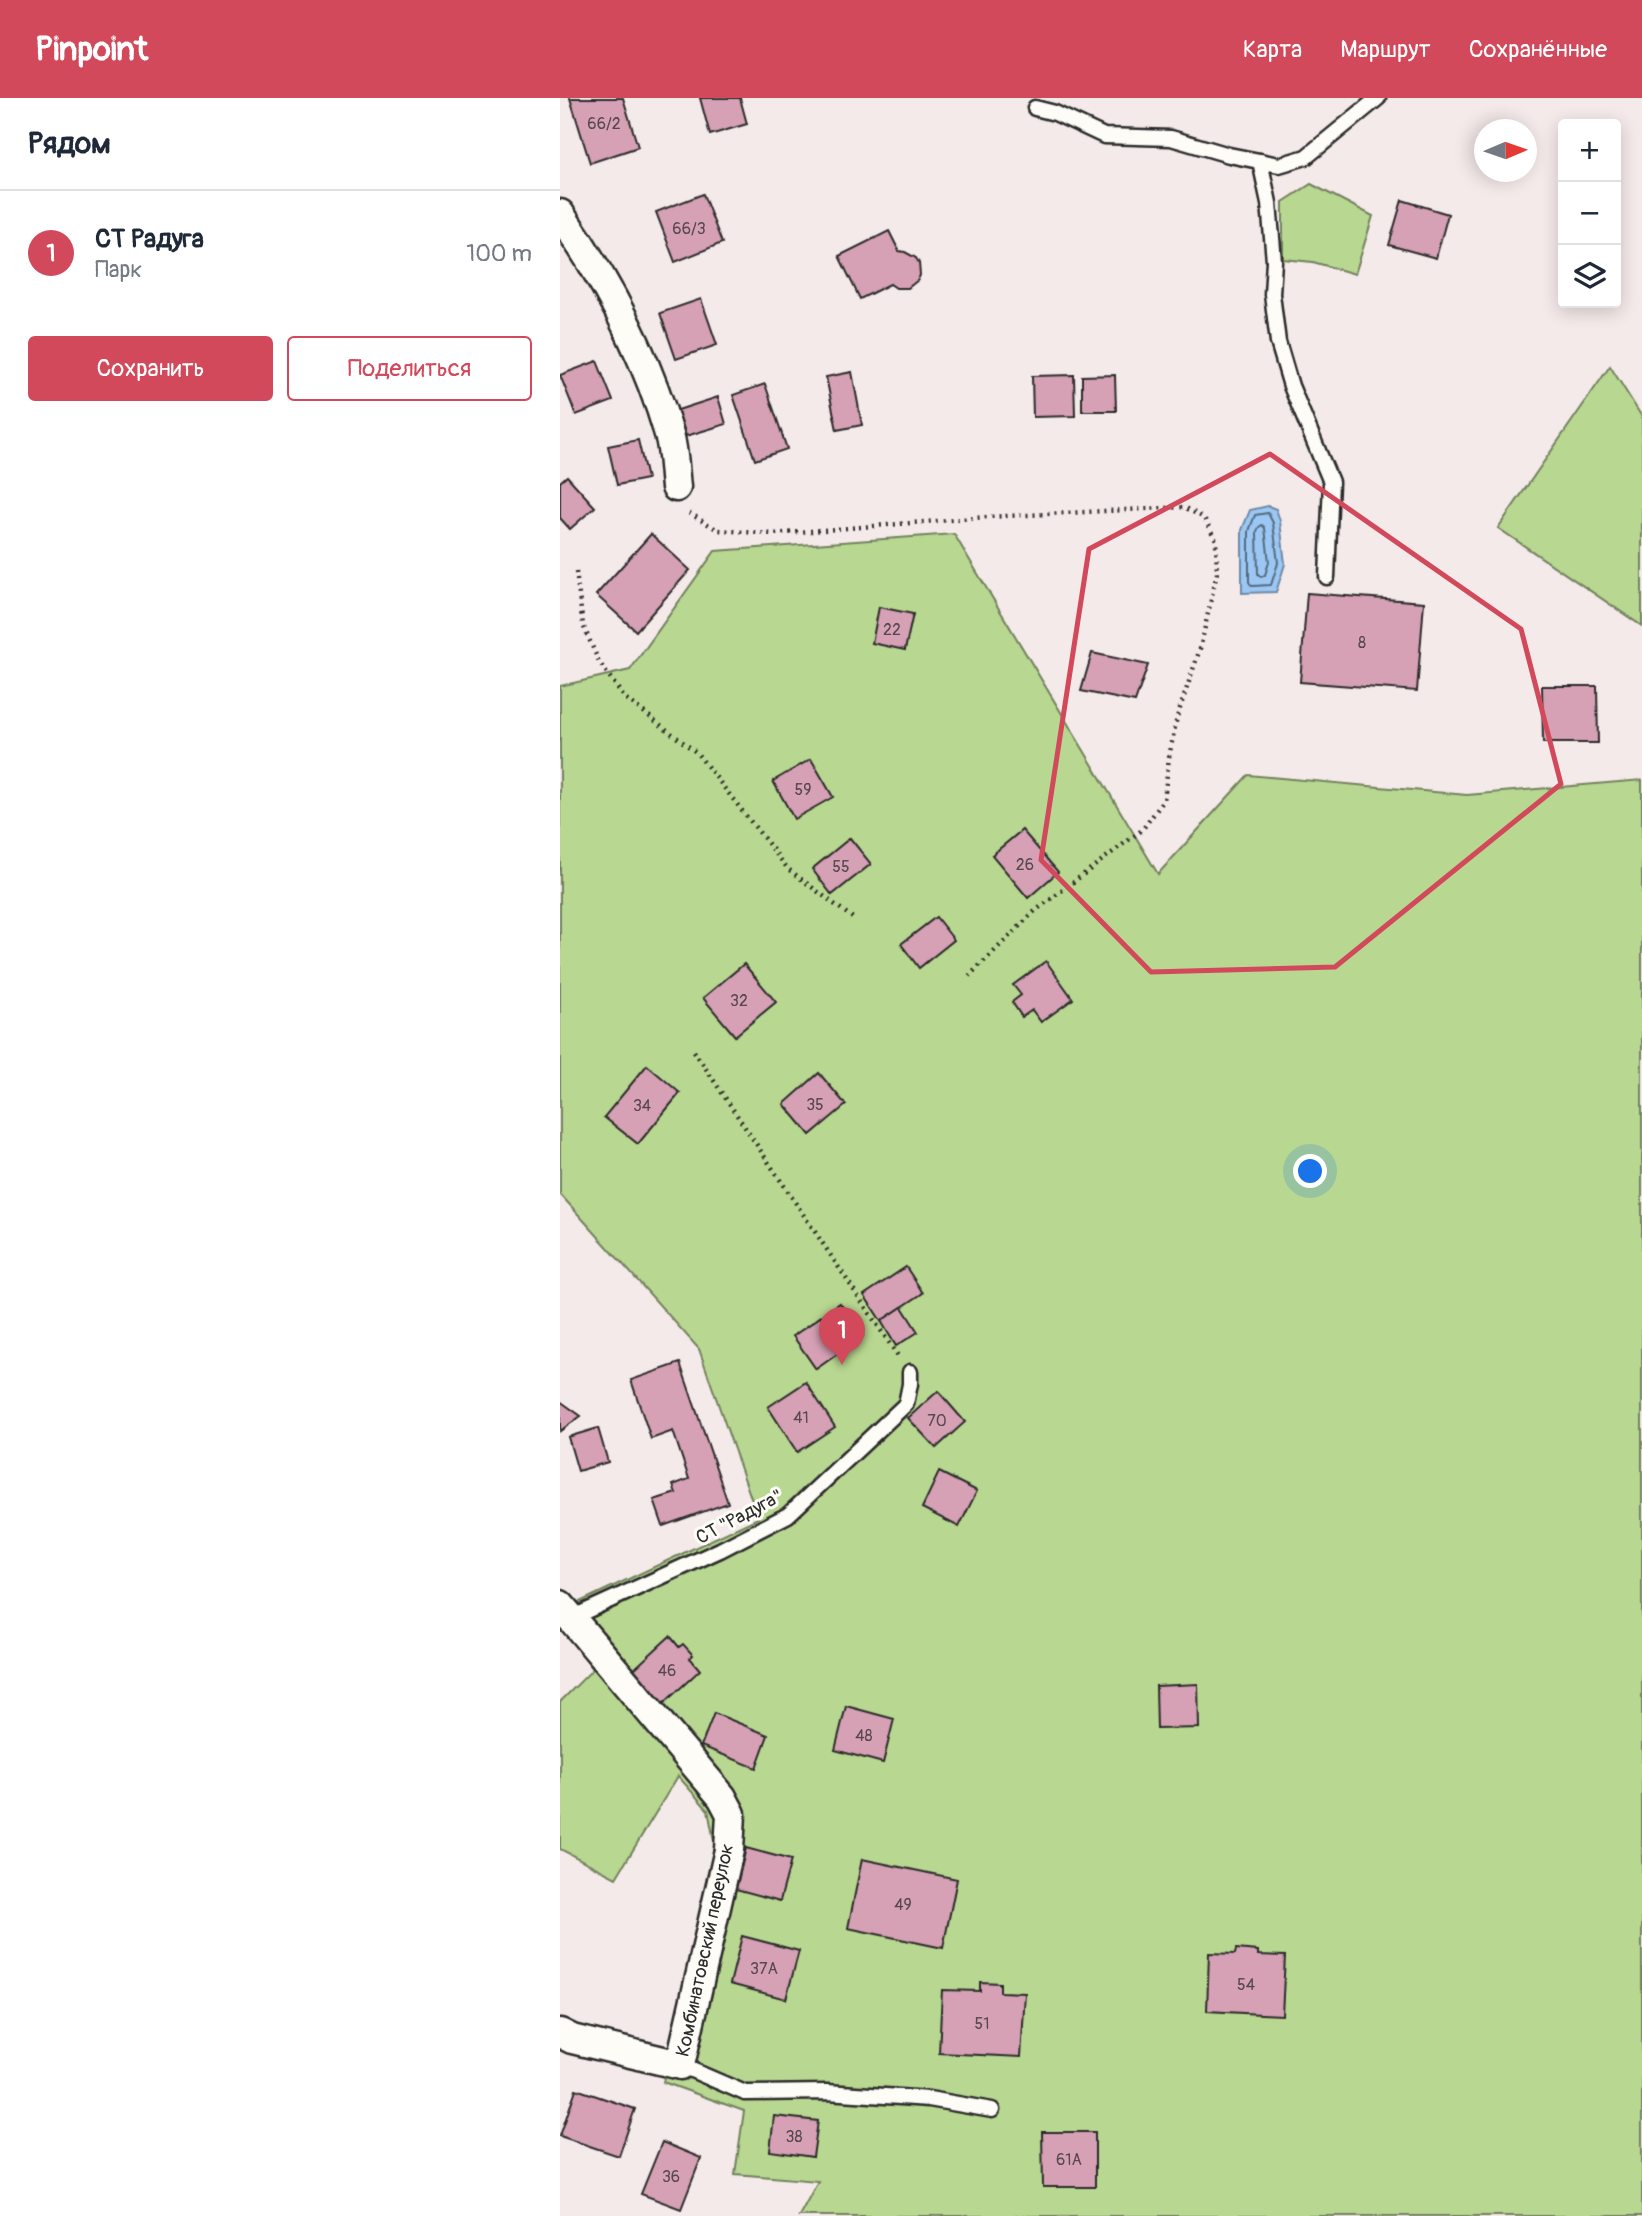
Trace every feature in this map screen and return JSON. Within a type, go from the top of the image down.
[{"type":"street","points":[[560,214],[590,256],[636,344],[670,436],[676,487]]},
{"type":"street","name":"Комбинатовский переулок","points":[[560,2033],[572,2039],[680,2065],[729,1850],[731,1814],[722,1797],[566,1611]]},
{"type":"lane","points":[[1035,108],[1055,113],[1104,136],[1171,138],[1279,165],[1306,157],[1378,98]]},
{"type":"lane","points":[[1259,161],[1269,203],[1274,261],[1272,294],[1278,342],[1291,386],[1331,482],[1328,577]]},
{"type":"lane","name":"СТ \"Радуга\"","points":[[566,1611],[720,1550],[788,1515],[906,1404],[911,1384],[909,1372]]},
{"type":"lane","points":[[680,2065],[745,2093],[827,2092],[929,2099],[992,2110]]},
{"type":"path","points":[[676,487],[690,515],[718,530],[774,534],[987,517],[1184,508],[1204,519],[1216,540],[1217,572],[1200,649],[1177,716],[1164,800],[1142,830],[1035,911],[968,976]]},
{"type":"path","points":[[576,572],[583,625],[599,662],[624,697],[696,752],[788,869],[854,919]]},
{"type":"path","points":[[694,1051],[909,1372]]},
{"type":"highlighted area","points":[[1270,454],[1521,629],[1561,784],[1335,967],[1151,972],[1041,860],[1089,549]]},
{"type":"green space","points":[[1311,184],[1373,216],[1355,274],[1313,262],[1283,259],[1283,202]]},
{"type":"green space","points":[[1610,366],[1642,417],[1642,626],[1498,528]]},
{"type":"green space","points":[[954,534],[1158,874],[1248,775],[1467,795],[1642,780],[1642,2216],[799,2216],[818,2181],[735,2174],[744,2111],[663,2082],[715,1846],[708,1810],[678,1776],[616,1878],[560,1849],[560,1702],[593,1669],[560,1625],[569,1607],[758,1518],[699,1349],[560,1194],[560,686],[630,670],[715,551]]},
{"type":"water","points":[[1268,506],[1276,509],[1280,521],[1285,564],[1276,592],[1242,593],[1242,530],[1250,510]]},
{"type":"building","points":[[570,98],[623,98],[638,147],[590,163]]},
{"type":"building","points":[[700,98],[740,98],[747,124],[710,135]]},
{"type":"building","points":[[703,194],[722,243],[675,262],[656,212]]},
{"type":"building","points":[[1402,200],[1448,214],[1436,258],[1389,245]]},
{"type":"building","points":[[889,231],[899,251],[916,258],[919,263],[918,280],[908,288],[896,288],[890,284],[860,299],[839,256]]},
{"type":"building","points":[[701,299],[717,345],[676,359],[660,313]]},
{"type":"building","points":[[597,361],[613,401],[576,415],[560,375]]},
{"type":"building","points":[[852,372],[862,425],[837,430],[826,377]]},
{"type":"building","points":[[1074,375],[1075,416],[1033,417],[1032,376]]},
{"type":"building","points":[[1115,375],[1116,411],[1082,411],[1082,376]]},
{"type":"building","points":[[765,384],[787,449],[755,460],[733,395]]},
{"type":"building","points":[[718,397],[726,424],[686,436],[678,410]]},
{"type":"building","points":[[638,440],[647,479],[617,485],[608,446]]},
{"type":"building","points":[[567,476],[595,507],[570,529],[560,518],[560,482]]},
{"type":"building","points":[[651,534],[690,570],[636,631],[596,595]]},
{"type":"building","points":[[1307,593],[1424,602],[1417,691],[1300,682]]},
{"type":"building","points":[[879,607],[913,614],[905,650],[872,643]]},
{"type":"building","points":[[1092,653],[1148,665],[1135,702],[1081,691]]},
{"type":"building","points":[[1542,686],[1597,686],[1598,743],[1543,743]]},
{"type":"building","points":[[811,759],[833,797],[794,819],[773,781]]},
{"type":"building","points":[[1022,830],[1058,872],[1028,898],[992,855]]},
{"type":"building","points":[[850,838],[871,864],[832,895],[812,869]]},
{"type":"building","points":[[936,917],[954,940],[919,968],[901,944]]},
{"type":"building","points":[[1046,961],[1073,999],[1041,1022],[1032,1010],[1022,1017],[1012,1002],[1021,995],[1013,985]]},
{"type":"building","points":[[744,964],[776,1002],[735,1036],[703,998]]},
{"type":"building","points":[[647,1065],[680,1093],[638,1144],[604,1117]]},
{"type":"building","points":[[819,1073],[846,1105],[810,1135],[784,1104]]},
{"type":"building","points":[[906,1267],[923,1293],[881,1321],[864,1295]]},
{"type":"building","points":[[840,1303],[863,1336],[816,1369],[793,1336]]},
{"type":"building","points":[[902,1307],[918,1332],[896,1346],[881,1321]]},
{"type":"building","points":[[680,1363],[728,1503],[663,1526],[654,1500],[676,1493],[673,1485],[689,1479],[673,1431],[651,1439],[631,1380]]},
{"type":"building","points":[[806,1382],[835,1427],[797,1452],[768,1407]]},
{"type":"building","points":[[938,1391],[965,1422],[936,1448],[908,1418]]},
{"type":"building","points":[[560,1401],[581,1416],[560,1431]]},
{"type":"building","points":[[598,1428],[608,1462],[578,1471],[568,1437]]},
{"type":"building","points":[[939,1472],[977,1491],[959,1527],[922,1508]]},
{"type":"building","points":[[670,1636],[679,1647],[683,1644],[693,1655],[690,1658],[700,1670],[663,1704],[633,1670]]},
{"type":"building","points":[[1198,1684],[1199,1728],[1157,1729],[1156,1686]]},
{"type":"building","points":[[846,1706],[894,1719],[883,1763],[835,1750]]},
{"type":"building","points":[[714,1713],[768,1735],[756,1768],[701,1746]]},
{"type":"building","points":[[746,1848],[791,1860],[780,1901],[736,1889]]},
{"type":"building","points":[[862,1859],[957,1879],[943,1948],[848,1928]]},
{"type":"building","points":[[742,1936],[799,1951],[786,1999],[730,1984]]},
{"type":"building","points":[[1236,1949],[1258,1951],[1258,1955],[1285,1956],[1282,2015],[1207,2011],[1209,1953],[1235,1954]]},
{"type":"building","points":[[980,1982],[1000,1983],[1000,1992],[1025,1993],[1021,2057],[939,2053],[942,1990],[980,1991]]},
{"type":"building","points":[[576,2089],[635,2109],[619,2156],[560,2136]]},
{"type":"building","points":[[774,2116],[818,2121],[813,2157],[770,2151]]},
{"type":"building","points":[[1042,2132],[1095,2132],[1095,2187],[1043,2187]]},
{"type":"building","points":[[662,2142],[701,2158],[681,2209],[641,2194]]},
{"type":"place","name":"СТ Радуга","points":[[842,1365]]}]
